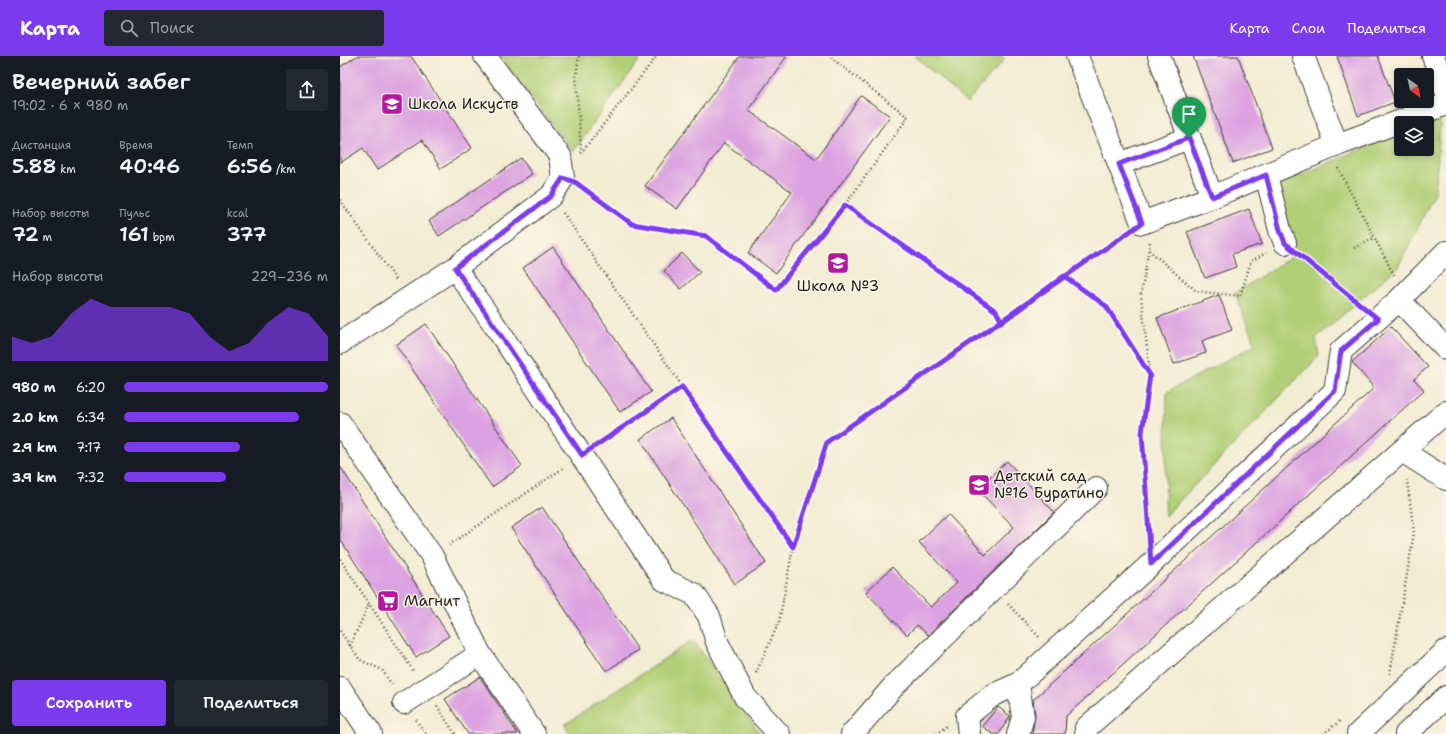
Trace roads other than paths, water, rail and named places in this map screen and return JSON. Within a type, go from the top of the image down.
[{"type":"main road","points":[[340,343],[455,268],[551,196],[563,178],[560,156],[485,56]]},
{"type":"main road","points":[[1077,56],[1142,223],[1266,175],[1337,156],[1446,104]]},
{"type":"main road","points":[[1159,56],[1212,197]]},
{"type":"main road","points":[[1303,56],[1337,156]]},
{"type":"main road","points":[[1432,56],[1446,91]]},
{"type":"main road","points":[[1119,164],[1189,138]]},
{"type":"main road","points":[[1266,175],[1280,230],[1285,243]]},
{"type":"main road","points":[[969,734],[967,716],[993,695],[1018,684],[1151,564],[1335,391],[1341,351],[1401,298],[1446,252]]},
{"type":"main road","points":[[455,268],[582,455],[664,580],[694,594],[709,616],[717,642],[744,697],[779,734]]},
{"type":"main road","points":[[1401,298],[1446,349]]},
{"type":"main road","points":[[1086,734],[1086,728],[1446,412]]},
{"type":"main road","points":[[340,423],[432,556],[480,654],[534,734]]},
{"type":"main road","points":[[1402,451],[1446,479]]},
{"type":"main road","points":[[852,734],[894,686],[1096,488]]},
{"type":"main road","points":[[1350,726],[1446,651]]},
{"type":"main road","points":[[404,703],[480,654]]},
{"type":"main road","points":[[1018,684],[1023,717],[1018,734]]},
{"type":"main road","points":[[340,688],[371,734]]},
{"type":"main road","points":[[1406,734],[1446,697]]},
{"type":"place","name":"Школа Искуств","points":[[392,104]]},
{"type":"place","name":"Школа №3","points":[[838,263]]},
{"type":"place","name":"Детский сад №16 Буратино","points":[[979,485]]},
{"type":"place","name":"Магнит","points":[[388,601]]}]
